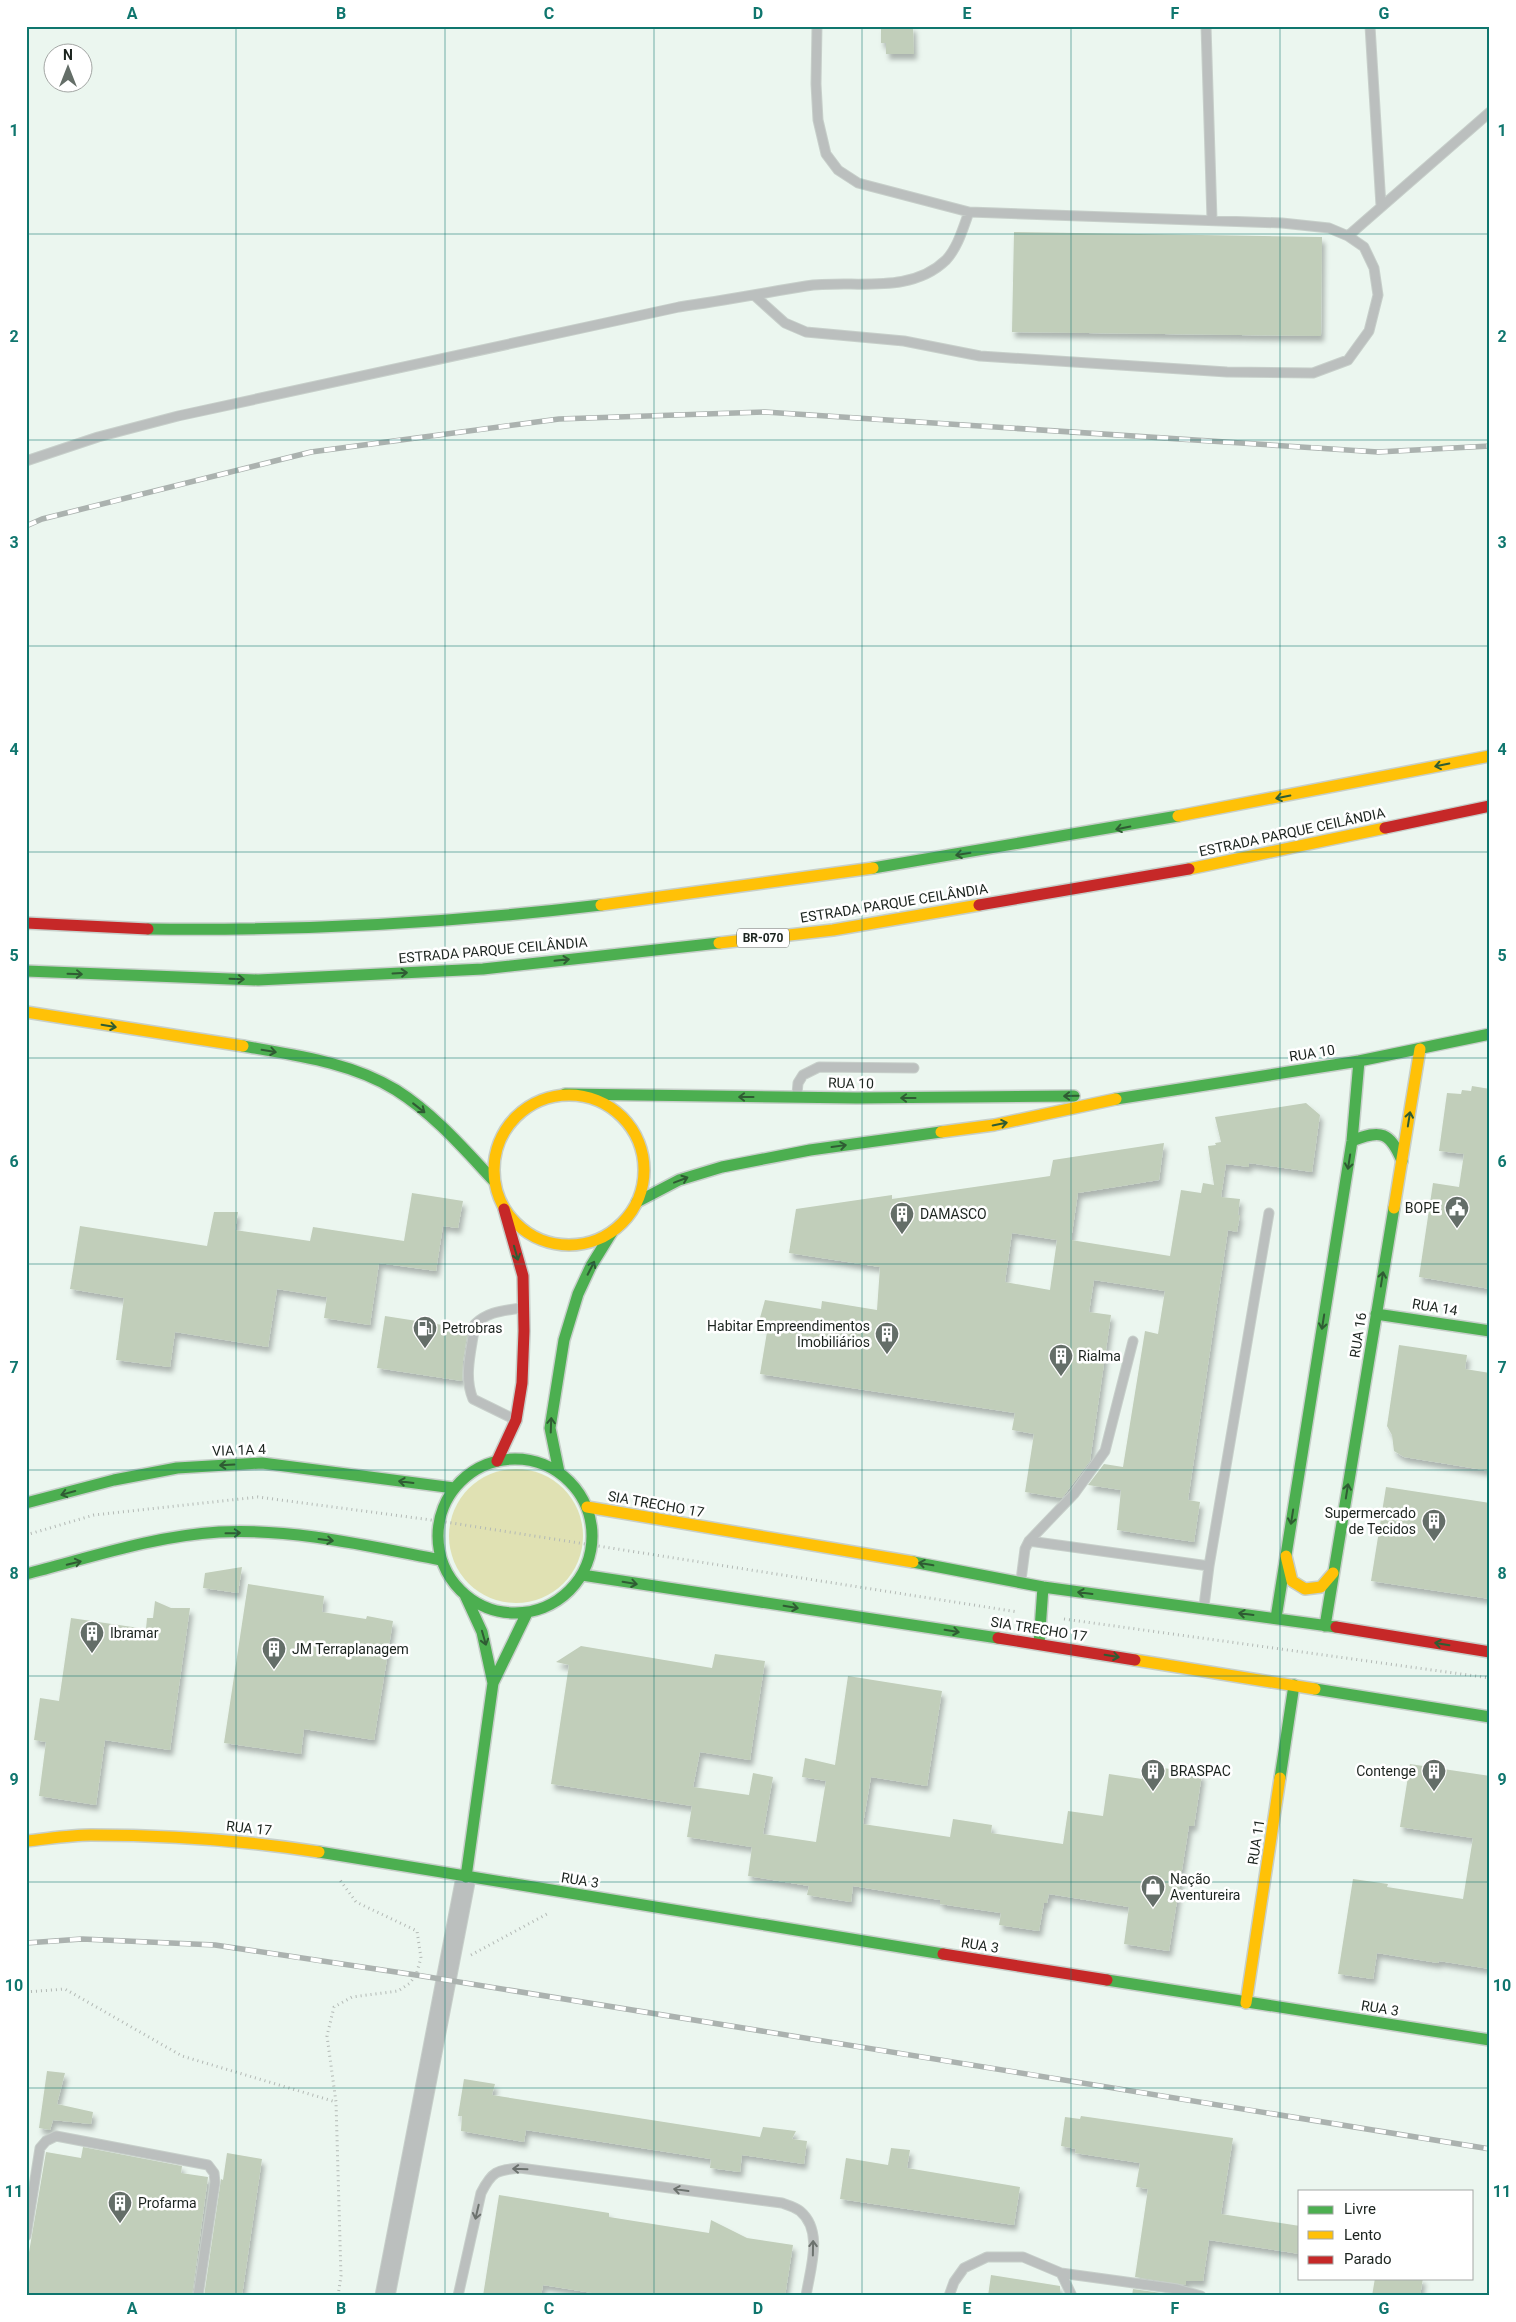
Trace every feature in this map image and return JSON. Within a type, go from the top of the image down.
[{"type":"main road","points":[[26,923],[245,931],[469,918],[671,897],[833,875],[1114,829],[1490,756]]},
{"type":"main road","name":"ESTRADA PARQUE CEILÂNDIA","points":[[26,971],[258,980],[327,977],[483,969],[823,931],[1184,870],[1490,806]]},
{"type":"main road","points":[[26,1012],[297,1055],[354,1070],[396,1090],[438,1122],[494,1181]]},
{"type":"main road","name":"RUA 10","points":[[637,1202],[679,1180],[722,1167],[810,1150],[994,1125],[1137,1095],[1359,1061],[1490,1034]]},
{"type":"main road","name":"RUA 16","points":[[1324,1626],[1420,1049]]},
{"type":"main road","points":[[1276,1618],[1352,1141],[1359,1061]]},
{"type":"main road","points":[[497,1461],[516,1420],[522,1383],[524,1308],[522,1276],[503,1206],[494,1181],[495,1156],[504,1132],[520,1113],[541,1100],[566,1094],[591,1098],[614,1109],[632,1128],[642,1152],[644,1177],[637,1202],[626,1219],[612,1232],[591,1266],[578,1294],[564,1340],[550,1428],[559,1472]]},
{"type":"main road","name":"RUA 10","points":[[566,1094],[986,1098],[1137,1095]]},
{"type":"main road","points":[[1352,1141],[1368,1134],[1383,1134],[1395,1143],[1402,1161]]},
{"type":"main road","points":[[503,1206],[519,1226],[540,1239],[564,1245],[589,1242],[612,1232]]},
{"type":"main road","name":"RUA 14","points":[[1376,1314],[1490,1331]]},
{"type":"main road","points":[[519,1459],[540,1463],[559,1472],[576,1488],[587,1507],[592,1526],[592,1544],[589,1560],[582,1576],[568,1593],[548,1606],[527,1613],[504,1613],[490,1609],[465,1595],[450,1579],[441,1560],[437,1540],[439,1521],[444,1503],[454,1488],[474,1471],[497,1461],[519,1459]]},
{"type":"main road","name":"VIA 1A 4","points":[[26,1503],[114,1480],[177,1468],[262,1463],[454,1488]]},
{"type":"main road","name":"SIA TRECHO 17","points":[[587,1507],[936,1566],[1044,1587],[1276,1618],[1490,1652]]},
{"type":"main road","points":[[26,1574],[190,1535],[235,1532],[357,1544],[441,1560]]},
{"type":"main road","points":[[1286,1556],[1292,1582],[1305,1589],[1321,1587],[1333,1573]]},
{"type":"main road","name":"SIA TRECHO 17","points":[[582,1576],[1039,1644],[1490,1717]]},
{"type":"main road","points":[[1039,1644],[1044,1587]]},
{"type":"main road","points":[[465,1595],[482,1632],[493,1684]]},
{"type":"main road","points":[[466,1877],[493,1684],[527,1613]]},
{"type":"main road","name":"RUA 11","points":[[1246,2003],[1294,1685]]},
{"type":"main road","name":"RUA 17","points":[[26,1841],[88,1835],[191,1838],[261,1843],[466,1877]]},
{"type":"main road","name":"RUA 3","points":[[466,1877],[1246,2003],[1490,2040]]},
{"type":"street","points":[[385,2296],[466,1877]]},
{"type":"lane","points":[[754,296],[785,323],[806,332],[904,341],[980,356],[1227,372],[1313,373],[1348,360],[1369,331],[1378,295],[1374,268],[1364,247],[1348,236],[1329,228],[1282,223],[969,212],[858,183],[838,170],[826,154],[818,120],[816,84],[817,26]]},
{"type":"lane","points":[[1206,26],[1212,220]]},
{"type":"lane","points":[[1370,26],[1381,206]]},
{"type":"lane","points":[[1348,236],[1490,112]]},
{"type":"lane","points":[[26,461],[98,437],[187,414],[679,307],[808,286],[899,283],[926,273],[945,260],[956,245],[969,212]]},
{"type":"lane","points":[[796,1097],[798,1082],[803,1075],[819,1067],[914,1068]]},
{"type":"lane","points":[[1204,1608],[1209,1566],[1269,1213]]},
{"type":"lane","points":[[516,1420],[473,1399],[468,1388],[468,1371],[475,1324],[484,1316],[495,1312],[524,1308]]},
{"type":"lane","points":[[1021,1583],[1025,1549],[1029,1541],[1074,1494],[1105,1451],[1133,1341]]},
{"type":"lane","points":[[1029,1541],[1209,1566]]},
{"type":"lane","points":[[26,2236],[40,2148],[46,2141],[56,2136],[208,2165],[214,2173],[214,2182],[198,2296]]},
{"type":"lane","points":[[458,2296],[481,2193],[488,2179],[498,2170],[520,2168],[782,2203],[798,2210],[812,2227],[814,2249],[806,2296]]},
{"type":"lane","points":[[949,2296],[954,2282],[964,2268],[987,2257],[1023,2257],[1061,2273],[1177,2289],[1200,2296]]},
{"type":"lane","points":[[1061,2273],[1072,2296]]},
{"type":"path","points":[[320,1853],[356,1902],[417,1931],[421,1958],[416,1975],[410,1983],[398,1991],[352,1997],[334,2007],[327,2036],[336,2102],[341,2276],[338,2296]]},
{"type":"path","points":[[449,1968],[548,1913]]},
{"type":"path","points":[[26,1992],[65,1988],[182,2056],[336,2102]]},
{"type":"green space","points":[[516,1469],[542,1474],[553,1480],[563,1489],[572,1499],[578,1510],[583,1536],[578,1562],[572,1573],[563,1583],[553,1592],[542,1598],[516,1603],[490,1598],[479,1592],[469,1583],[460,1573],[454,1562],[449,1536],[454,1510],[460,1499],[469,1489],[479,1480],[490,1474]]},
{"type":"building","points":[[881,26],[913,26],[914,54],[886,54],[886,43],[881,43]]},
{"type":"building","points":[[1014,232],[1322,237],[1321,336],[1012,332]]},
{"type":"building","points":[[1472,1086],[1490,1089],[1490,1289],[1419,1277],[1433,1183],[1459,1187],[1464,1154],[1439,1151],[1447,1093],[1461,1094],[1462,1090],[1471,1091]]},
{"type":"building","points":[[1306,1103],[1320,1115],[1312,1172],[1249,1163],[1249,1167],[1226,1164],[1221,1197],[1240,1199],[1238,1215],[1240,1215],[1237,1232],[1228,1230],[1188,1500],[1200,1502],[1194,1542],[1117,1530],[1121,1490],[1088,1485],[1104,1464],[1123,1467],[1145,1331],[1158,1334],[1165,1291],[1094,1280],[1089,1312],[1111,1315],[1090,1461],[1062,1498],[1025,1492],[1034,1434],[1012,1430],[1015,1413],[760,1374],[768,1326],[758,1325],[765,1300],[821,1309],[822,1301],[877,1310],[880,1267],[789,1253],[796,1209],[892,1195],[892,1199],[1050,1176],[1053,1160],[1164,1143],[1159,1180],[1078,1193],[1071,1240],[1170,1256],[1181,1190],[1201,1193],[1203,1183],[1214,1185],[1208,1146],[1221,1142],[1215,1117]],"holes":[[[1012,1233],[1057,1240],[1050,1290],[1005,1282]]]},
{"type":"building","points":[[412,1193],[463,1201],[458,1228],[443,1226],[436,1271],[379,1263],[370,1325],[324,1318],[327,1297],[277,1289],[268,1347],[175,1332],[170,1367],[116,1360],[124,1298],[70,1289],[80,1226],[207,1246],[214,1212],[238,1212],[235,1230],[310,1241],[313,1227],[404,1241]]},
{"type":"building","name":"Petrobras","points":[[385,1316],[468,1329],[462,1381],[377,1368]]},
{"type":"building","points":[[1399,1345],[1467,1355],[1465,1369],[1490,1373],[1490,1471],[1404,1457],[1394,1451],[1392,1435],[1387,1426]]},
{"type":"building","name":"Supermercado de Tecidos","points":[[1386,1487],[1490,1503],[1490,1599],[1371,1581]]},
{"type":"building","points":[[242,1567],[238,1593],[203,1588],[205,1573]]},
{"type":"building","points":[[248,1584],[324,1596],[322,1612],[366,1619],[367,1616],[393,1621],[374,1740],[304,1729],[301,1754],[224,1743]]},
{"type":"building","points":[[155,1601],[171,1608],[190,1608],[170,1750],[105,1740],[96,1805],[39,1796],[46,1742],[34,1740],[40,1698],[59,1701],[71,1618],[146,1629],[147,1618],[153,1618]]},
{"type":"building","points":[[581,1646],[712,1668],[715,1654],[765,1661],[750,1760],[700,1752],[693,1787],[749,1795],[753,1773],[773,1777],[763,1834],[816,1842],[826,1781],[802,1777],[805,1758],[835,1765],[848,1676],[942,1691],[927,1786],[871,1777],[863,1824],[950,1837],[953,1819],[992,1825],[991,1833],[1063,1844],[1068,1811],[1103,1816],[1109,1774],[1142,1779],[1144,1765],[1202,1774],[1194,1826],[1189,1826],[1169,1951],[1124,1944],[1129,1907],[1049,1894],[1047,1903],[1044,1903],[1039,1931],[999,1925],[1001,1913],[940,1904],[940,1900],[853,1886],[851,1902],[807,1895],[809,1886],[748,1876],[752,1847],[687,1837],[692,1806],[551,1784],[569,1665],[556,1662]]},
{"type":"building","points":[[1410,1764],[1490,1776],[1490,1969],[1377,1953],[1373,1979],[1338,1974],[1353,1879],[1388,1884],[1387,1887],[1463,1899],[1473,1838],[1400,1827]]},
{"type":"building","points":[[47,2071],[65,2073],[57,2104],[93,2112],[91,2124],[53,2120],[50,2130],[39,2128]]},
{"type":"building","points":[[464,2079],[495,2084],[492,2095],[760,2137],[763,2127],[796,2131],[792,2139],[807,2141],[804,2164],[742,2155],[740,2172],[710,2168],[711,2159],[526,2130],[524,2142],[461,2131],[462,2116],[458,2116]]},
{"type":"building","points":[[1081,2116],[1233,2138],[1221,2214],[1298,2226],[1298,2254],[1209,2240],[1203,2281],[1186,2281],[1186,2285],[1135,2277],[1148,2189],[1136,2187],[1140,2163],[1075,2153],[1076,2149],[1061,2146],[1065,2117],[1080,2119]]},
{"type":"building","name":"Profarma","points":[[83,2147],[182,2166],[181,2173],[208,2177],[192,2296],[26,2296],[26,2270],[46,2152],[81,2158]]},
{"type":"building","points":[[891,2148],[910,2150],[907,2168],[1020,2187],[1014,2225],[840,2199],[846,2158],[888,2165]]},
{"type":"building","points":[[227,2153],[262,2159],[242,2296],[204,2296],[221,2179],[223,2180]]},
{"type":"building","points":[[499,2195],[609,2213],[609,2217],[709,2233],[711,2220],[747,2238],[793,2245],[785,2296],[611,2296],[543,2285],[541,2296],[483,2296]]},
{"type":"building","points":[[991,2275],[1060,2286],[1060,2296],[988,2296]]},
{"type":"building","points":[[1375,2280],[1423,2280],[1420,2296],[1372,2296]]},
{"type":"building","points":[[1133,2289],[1176,2295],[1178,2296],[1132,2296]]},
{"type":"railway","points":[[26,526],[42,519],[311,452],[559,419],[765,412],[1378,452],[1490,446]]},
{"type":"railway","points":[[26,1943],[82,1939],[215,1945],[416,1975],[1490,2149]]},
{"type":"traffic: fast","points":[[873,868],[1178,816]]},
{"type":"traffic: fast","points":[[148,929],[319,927],[488,917],[601,905]]},
{"type":"traffic: fast","points":[[26,971],[258,980],[483,969],[719,943]]},
{"type":"traffic: fast","points":[[1116,1099],[1359,1061],[1490,1034]]},
{"type":"traffic: fast","points":[[243,1046],[322,1061],[379,1080],[410,1099],[423,1110],[494,1181]]},
{"type":"traffic: fast","points":[[1276,1618],[1352,1141],[1359,1061]]},
{"type":"traffic: fast","points":[[565,1094],[857,1098],[1074,1096]]},
{"type":"traffic: fast","points":[[637,1202],[679,1180],[722,1167],[810,1150],[941,1132]]},
{"type":"traffic: fast","points":[[1352,1141],[1370,1135],[1377,1134],[1383,1136],[1393,1144],[1402,1161]]},
{"type":"traffic: fast","points":[[1325,1626],[1394,1208]]},
{"type":"traffic: fast","points":[[559,1472],[550,1428],[564,1340],[578,1294],[591,1266],[612,1232]]},
{"type":"traffic: fast","points":[[1376,1314],[1490,1331]]},
{"type":"traffic: fast","points":[[515,1459],[530,1460],[544,1465],[558,1472],[569,1482],[579,1493],[586,1507],[591,1521],[592,1536],[591,1551],[586,1565],[579,1579],[569,1590],[558,1600],[544,1607],[530,1612],[515,1613],[500,1612],[486,1607],[472,1600],[461,1590],[451,1579],[444,1565],[439,1551],[438,1536],[439,1521],[444,1507],[451,1493],[461,1482],[472,1472],[486,1465],[500,1460],[515,1459]]},
{"type":"traffic: fast","points":[[26,1503],[114,1480],[177,1468],[262,1463],[454,1488]]},
{"type":"traffic: fast","points":[[26,1574],[170,1538],[194,1534],[247,1531],[330,1539],[441,1560]]},
{"type":"traffic: fast","points":[[913,1562],[1043,1587],[1336,1627]]},
{"type":"traffic: fast","points":[[582,1575],[998,1638]]},
{"type":"traffic: fast","points":[[1039,1644],[1043,1587]]},
{"type":"traffic: fast","points":[[465,1595],[482,1632],[493,1683]]},
{"type":"traffic: fast","points":[[466,1877],[493,1683],[527,1613]]},
{"type":"traffic: fast","points":[[1280,1778],[1294,1685]]},
{"type":"traffic: fast","points":[[1315,1689],[1490,1717]]},
{"type":"traffic: fast","points":[[319,1852],[943,1954]]},
{"type":"traffic: fast","points":[[1107,1980],[1490,2040]]},
{"type":"traffic: slow","points":[[1178,816],[1490,756]]},
{"type":"traffic: slow","points":[[1189,869],[1385,828]]},
{"type":"traffic: slow","points":[[601,905],[873,868]]},
{"type":"traffic: slow","points":[[719,943],[833,930],[979,905]]},
{"type":"traffic: slow","points":[[26,1012],[243,1046]]},
{"type":"traffic: slow","points":[[1394,1208],[1420,1049]]},
{"type":"traffic: slow","points":[[569,1095],[598,1101],[622,1117],[638,1141],[644,1170],[638,1199],[622,1223],[598,1239],[569,1245],[540,1239],[516,1223],[500,1199],[494,1170],[500,1141],[516,1117],[540,1101],[569,1095]]},
{"type":"traffic: slow","points":[[941,1132],[994,1125],[1116,1099]]},
{"type":"traffic: slow","points":[[587,1507],[913,1562]]},
{"type":"traffic: slow","points":[[1286,1556],[1292,1581],[1305,1589],[1321,1587],[1333,1573]]},
{"type":"traffic: slow","points":[[1135,1660],[1315,1689]]},
{"type":"traffic: slow","points":[[1246,2003],[1280,1778]]},
{"type":"traffic: slow","points":[[26,1841],[83,1835],[148,1836],[234,1841],[319,1852]]},
{"type":"traffic: jam","points":[[1385,828],[1490,806]]},
{"type":"traffic: jam","points":[[979,905],[1189,869]]},
{"type":"traffic: jam","points":[[26,923],[148,929]]},
{"type":"traffic: jam","points":[[497,1461],[516,1420],[522,1383],[524,1331],[523,1276],[504,1209]]},
{"type":"traffic: jam","points":[[1336,1627],[1490,1652]]},
{"type":"traffic: jam","points":[[998,1638],[1135,1660]]},
{"type":"traffic: jam","points":[[943,1954],[1107,1980]]},
{"type":"place","name":"BOPE","points":[[1457,1229]]},
{"type":"place","name":"DAMASCO","points":[[902,1235]]},
{"type":"place","name":"Petrobras","points":[[425,1349]]},
{"type":"place","name":"Habitar Empreendimentos Imobiliários","points":[[887,1355]]},
{"type":"place","name":"Rialma","points":[[1061,1377]]},
{"type":"place","name":"Supermercado de Tecidos","points":[[1434,1542]]},
{"type":"place","name":"Ibramar","points":[[92,1654]]},
{"type":"place","name":"JM Terraplanagem","points":[[274,1670]]},
{"type":"place","name":"BRASPAC","points":[[1153,1792]]},
{"type":"place","name":"Contenge","points":[[1434,1792]]},
{"type":"place","name":"Nação Aventureira","points":[[1153,1908]]},
{"type":"place","name":"Profarma","points":[[120,2224]]}]
